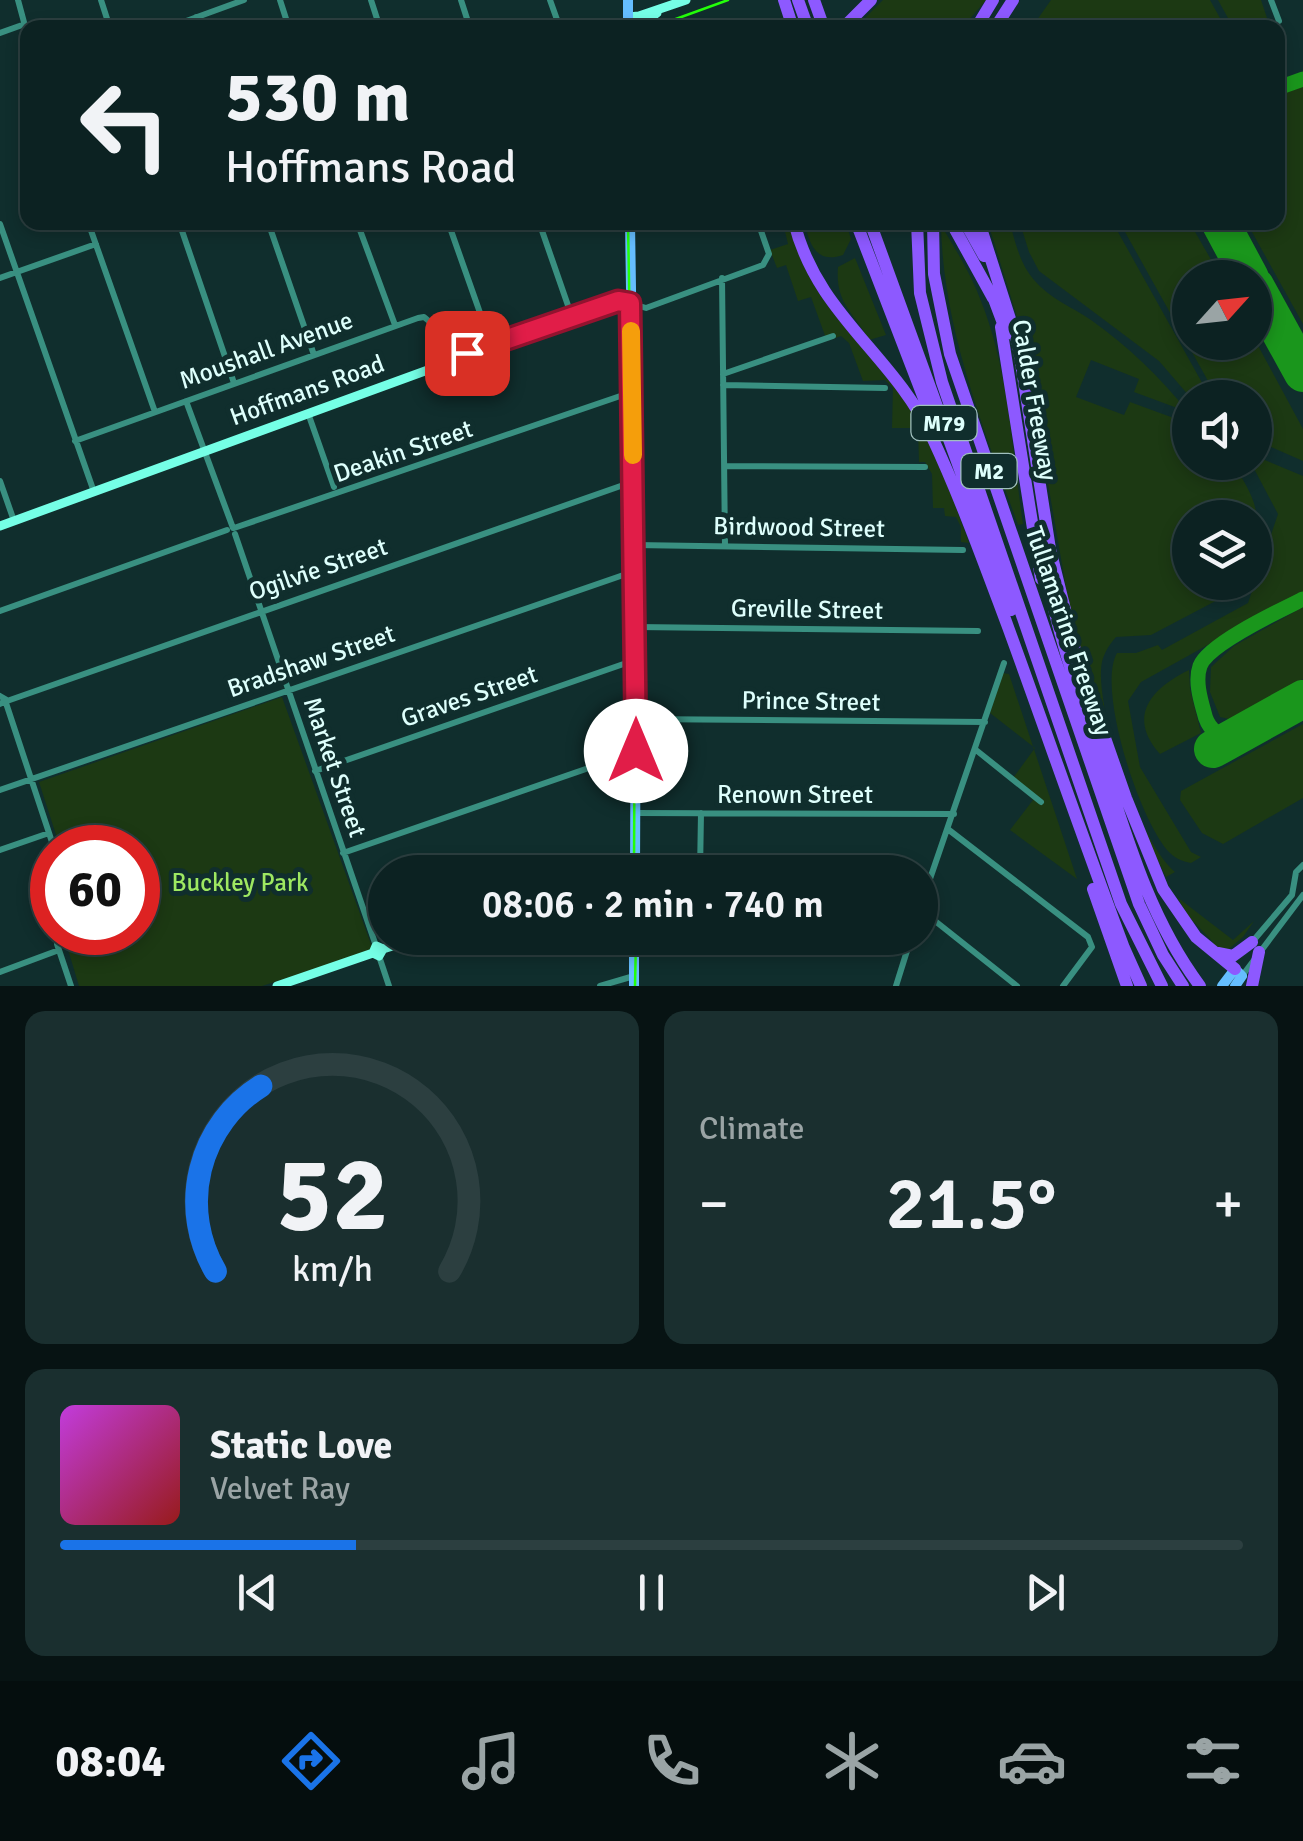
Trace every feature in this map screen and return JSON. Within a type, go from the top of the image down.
[{"type":"highway","points":[[850,20],[871,0]]},
{"type":"highway","points":[[796,230],[823,293],[890,370],[919,411],[962,504]]},
{"type":"highway","points":[[859,230],[1141,986]]},
{"type":"highway","name":"M79","points":[[873,230],[1122,904]]},
{"type":"highway","name":"Tullamarine Freeway","points":[[917,230],[920,293],[933,352],[1122,904],[1162,986]]},
{"type":"highway","name":"Tullamarine Freeway","points":[[933,230],[934,274],[944,331],[1139,904],[1182,986]]},
{"type":"highway","name":"Calder Freeway","points":[[956,230],[992,294],[1008,357],[1042,592],[1074,713]]},
{"type":"highway","points":[[969,230],[1011,318]]},
{"type":"highway","points":[[982,230],[1011,318],[1027,393],[1056,579],[1146,888]]},
{"type":"highway","points":[[992,294],[1008,336],[1020,388],[1042,549],[1058,626],[1146,888],[1174,948],[1200,986]]},
{"type":"highway","points":[[1091,700],[1163,889],[1182,921],[1242,981],[1256,947]]},
{"type":"highway","points":[[1038,712],[1112,950],[1127,986]]},
{"type":"highway","points":[[1215,953],[1233,956],[1256,947]]},
{"type":"main road","points":[[633,20],[686,0]]},
{"type":"main road","points":[[648,20],[668,6]]},
{"type":"main road","points":[[630,230],[635,855]]},
{"type":"main road","name":"Hoffmans Road","points":[[0,526],[490,344],[618,301],[630,303]]},
{"type":"main road","points":[[278,986],[368,954]]},
{"type":"main road","points":[[634,955],[634,981]]},
{"type":"main road","points":[[1222,986],[1242,981]]},
{"type":"street","points":[[188,20],[244,0]]},
{"type":"street","points":[[0,224],[94,494]]},
{"type":"street","points":[[91,230],[155,412]]},
{"type":"street","points":[[181,230],[234,384]]},
{"type":"street","points":[[271,230],[314,355]]},
{"type":"street","points":[[360,230],[393,326],[427,319],[444,362]]},
{"type":"street","points":[[451,230],[490,344]]},
{"type":"street","points":[[542,230],[572,316]]},
{"type":"street","points":[[630,303],[646,308],[751,270],[767,261],[768,250],[761,230]]},
{"type":"street","points":[[0,278],[96,244]]},
{"type":"street","points":[[719,280],[726,546]]},
{"type":"street","name":"Moushall Avenue","points":[[75,440],[393,326]]},
{"type":"street","points":[[723,374],[833,336]]},
{"type":"street","points":[[723,385],[885,388]]},
{"type":"street","name":"Deakin Street","points":[[0,612],[632,392]]},
{"type":"street","name":"Market Street","points":[[186,401],[368,923]]},
{"type":"street","points":[[308,412],[334,487]]},
{"type":"street","points":[[725,466],[925,468]]},
{"type":"street","points":[[0,481],[14,521]]},
{"type":"street","name":"Ogilvie Street","points":[[3,699],[634,482]]},
{"type":"street","name":"Birdwood Street","points":[[635,545],[963,550]]},
{"type":"street","name":"Bradshaw Street","points":[[0,790],[635,571]]},
{"type":"street","name":"Greville Street","points":[[636,628],[978,632]]},
{"type":"street","name":"Graves Street","points":[[315,771],[636,660]]},
{"type":"street","points":[[938,862],[1004,663]]},
{"type":"street","points":[[3,699],[46,825]]},
{"type":"street","name":"Prince Street","points":[[636,720],[985,722]]},
{"type":"street","points":[[976,750],[1041,802]]},
{"type":"street","points":[[343,853],[636,751]]},
{"type":"street","name":"Renown Street","points":[[636,813],[954,814]]},
{"type":"street","points":[[700,855],[701,813]]},
{"type":"street","points":[[949,830],[1092,942],[1063,986]]},
{"type":"street","points":[[0,850],[30,840]]},
{"type":"street","points":[[1242,981],[1256,947],[1292,895],[1296,872],[1303,866]]},
{"type":"street","points":[[1256,947],[1303,892],[1296,880]]},
{"type":"street","points":[[938,925],[1016,986]]},
{"type":"street","points":[[0,972],[46,955]]},
{"type":"street","points":[[62,955],[71,986]]},
{"type":"street","name":"Market Street","points":[[379,955],[390,986]]},
{"type":"street","points":[[896,986],[906,955]]},
{"type":"street","points":[[600,986],[634,981]]},
{"type":"green space","points":[[883,0],[986,0],[969,20],[863,20]]},
{"type":"green space","points":[[1051,0],[1210,0],[1221,20],[1037,20]]},
{"type":"green space","points":[[1218,0],[1261,0],[1268,20],[1229,20]]},
{"type":"green space","points":[[1303,86],[1303,324],[1272,268],[1272,260],[1268,260],[1251,230],[1285,230],[1285,93]]},
{"type":"green space","points":[[785,230],[792,230],[810,279],[911,408],[929,440],[969,543],[961,542],[956,517],[945,516],[944,508],[933,508],[932,474],[925,462],[919,462],[918,428],[892,428],[893,388],[885,380],[863,381],[849,343],[841,336],[827,341],[811,297],[798,301],[786,265],[777,268],[770,250],[788,244]]},
{"type":"green space","points":[[807,230],[848,230],[851,239],[843,255],[827,257],[816,251]]},
{"type":"green space","points":[[941,230],[973,281],[998,355],[1023,524],[1018,525],[968,378],[943,264]]},
{"type":"green space","points":[[990,230],[1012,230],[1029,274],[1155,374],[1172,394],[1172,406],[1134,392],[1139,379],[1091,360],[1076,397],[1124,415],[1130,402],[1172,417],[1172,480],[1243,480],[1252,500],[1172,500],[1172,600],[1218,600],[1151,635],[1116,637],[1102,661],[1102,692],[1114,747],[1148,835],[1175,872],[1166,877],[1134,812],[1106,739],[1072,622],[1022,333]]},
{"type":"green space","points":[[1022,230],[1117,230],[1172,329],[1172,360],[1189,360],[1201,380],[1175,380],[1159,361],[1039,271]]},
{"type":"green space","points":[[1124,230],[1194,230],[1211,260],[1172,260],[1172,316]]},
{"type":"green space","points":[[855,258],[886,335],[869,340],[839,290],[838,267]]},
{"type":"green space","points":[[1196,360],[1266,360],[1303,429],[1303,461],[1272,447],[1272,380],[1208,380]]},
{"type":"green space","points":[[1272,463],[1303,476],[1303,592],[1141,682],[1128,701],[1140,767],[1191,852],[1201,857],[1191,863],[1172,855],[1159,838],[1135,787],[1117,725],[1112,671],[1117,653],[1136,653],[1158,645],[1162,650],[1249,600],[1272,600],[1272,532],[1278,514],[1260,480],[1272,480]]},
{"type":"green space","points":[[1303,607],[1303,679],[1229,719],[1220,717],[1210,692],[1211,667],[1234,646]]},
{"type":"green space","points":[[1189,670],[1201,733],[1160,754],[1150,740],[1144,715],[1164,685]]},
{"type":"green space","points":[[1003,673],[1009,674],[1033,746],[990,713]]},
{"type":"green space","name":"Buckley Park","points":[[282,697],[368,936],[368,952],[262,986],[79,986],[70,955],[160,955],[160,825],[53,825],[39,782]]},
{"type":"green space","points":[[1303,724],[1303,798],[1223,844],[1202,833],[1180,800],[1181,791]]},
{"type":"green space","points":[[1034,749],[1077,879],[1010,830],[1033,800],[1013,778]]},
{"type":"green space","points":[[1177,897],[1233,940],[1254,921],[1229,949],[1213,947]]},
{"type":"taxiway","points":[[1285,85],[1303,79]]},
{"type":"taxiway","points":[[1251,727],[1229,737],[1212,729],[1200,695],[1200,666],[1230,638],[1303,599]]},
{"type":"runway","points":[[1224,230],[1240,260]]},
{"type":"runway","points":[[1272,317],[1303,373]]},
{"type":"runway","points":[[1213,749],[1303,699]]},
{"type":"tram line","points":[[673,20],[728,0]]},
{"type":"tram line","points":[[628,230],[635,627],[634,855]]},
{"type":"tram line","points":[[635,986],[636,955]]},
{"type":"slow traffic","points":[[631,331],[633,455]]},
{"type":"route","points":[[467,353],[618,301],[630,303],[636,751]]}]
